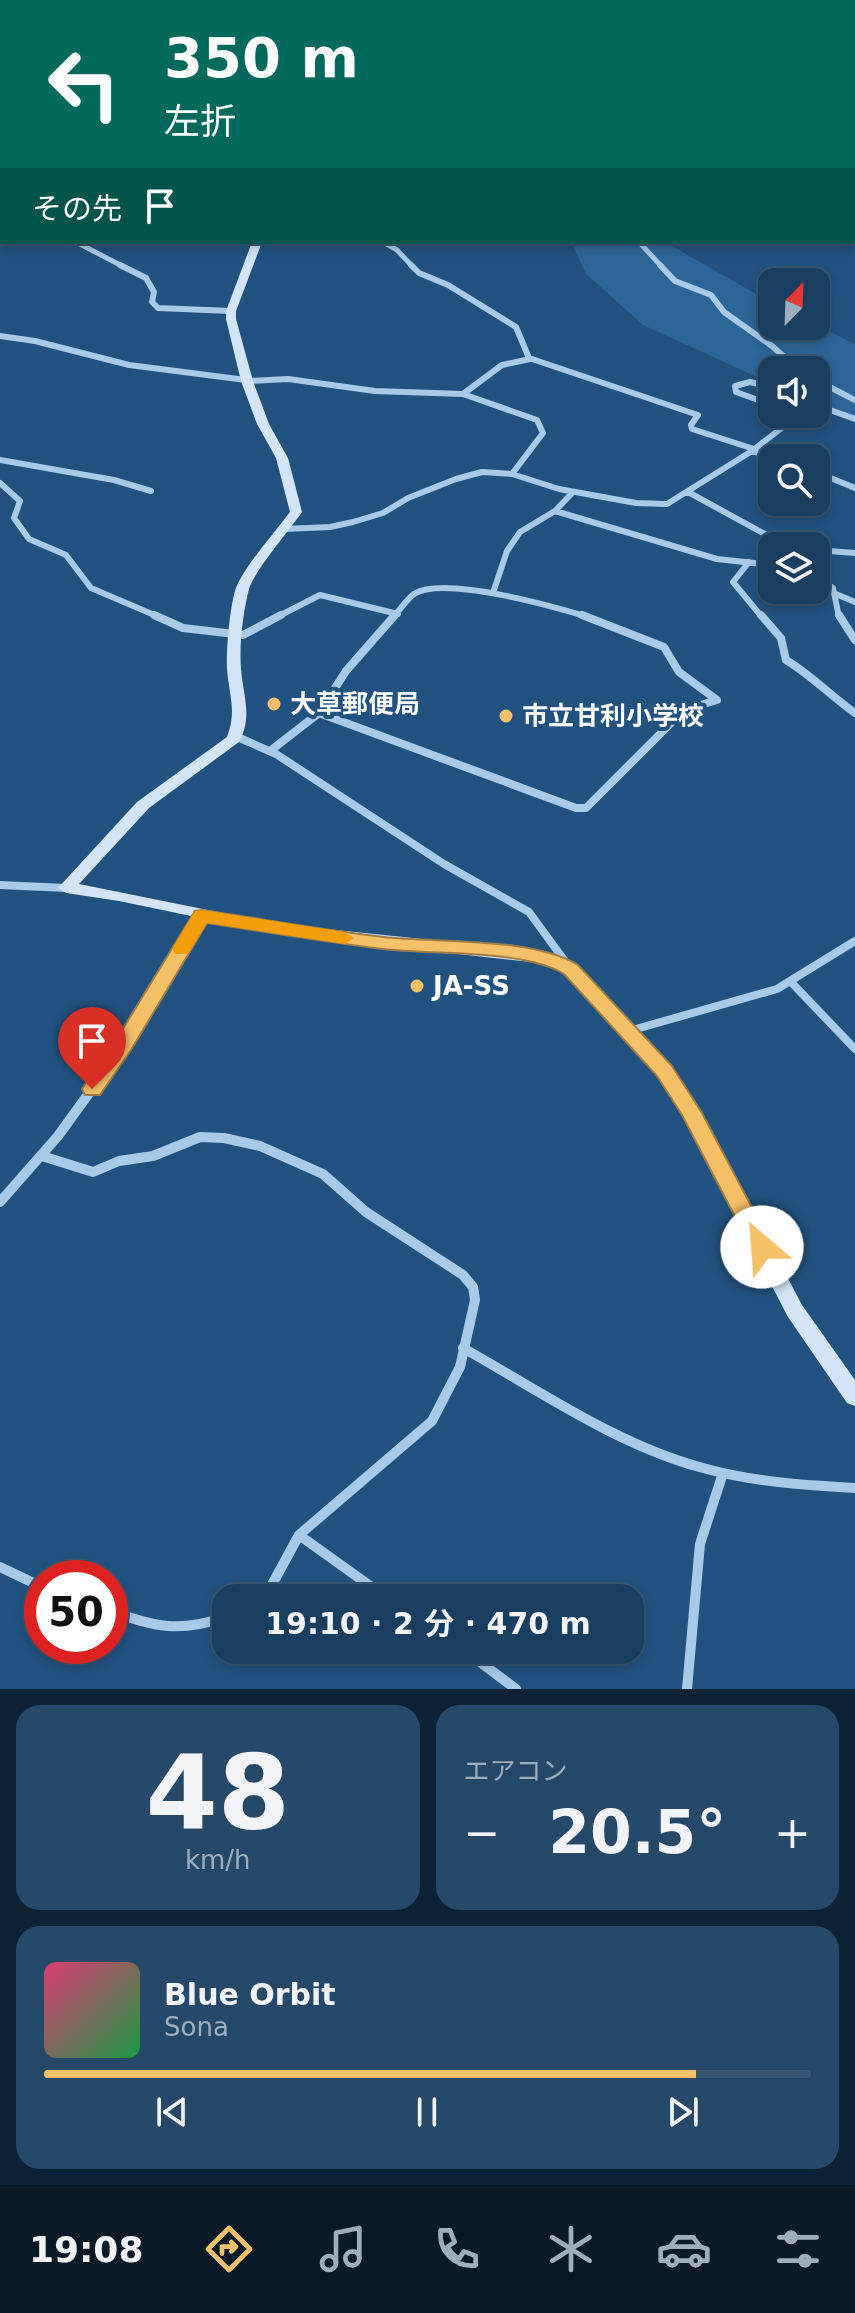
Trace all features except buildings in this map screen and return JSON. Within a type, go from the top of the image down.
[{"type":"main road","points":[[66,888],[143,805],[235,736],[239,725],[240,700],[234,670],[235,635],[243,585],[296,512],[288,475],[246,380],[231,311],[256,244]]},
{"type":"main road","points":[[66,888],[118,895],[202,916],[385,943],[540,957],[557,961],[571,969],[664,1071],[691,1113],[795,1311],[855,1397]]},
{"type":"street","points":[[80,244],[146,278],[154,292],[152,302],[158,308],[231,311]]},
{"type":"street","points":[[386,244],[397,250],[419,273],[448,285],[516,327],[530,359]]},
{"type":"street","points":[[641,244],[675,281],[711,295],[724,312],[783,356]]},
{"type":"street","points":[[152,317],[158,308]]},
{"type":"street","points":[[0,336],[36,340],[136,367],[246,380],[288,379],[359,390],[463,394],[505,406],[537,420],[542,426],[540,439],[512,474]]},
{"type":"street","points":[[463,394],[502,365],[530,359],[698,415],[691,425],[692,429],[758,452]]},
{"type":"street","points":[[758,384],[750,382],[735,386],[736,392],[758,400]]},
{"type":"street","points":[[830,387],[855,400]]},
{"type":"street","points":[[830,410],[855,419]]},
{"type":"street","points":[[285,529],[330,527],[353,522],[383,513],[408,498],[470,474],[512,474],[573,492],[649,505],[667,504],[753,450],[781,428]]},
{"type":"street","points":[[0,460],[45,472],[118,480],[151,491]]},
{"type":"street","points":[[830,478],[855,488]]},
{"type":"street","points":[[0,483],[20,501],[14,518],[29,539],[66,555],[91,588],[183,628],[243,635],[320,595],[398,614]]},
{"type":"street","points":[[493,593],[515,538],[555,511],[573,492]]},
{"type":"street","points":[[688,492],[759,532]]},
{"type":"street","points":[[555,511],[717,559],[758,563]]},
{"type":"street","points":[[830,551],[855,553]]},
{"type":"street","points":[[749,562],[733,582],[734,586],[781,638],[786,660],[807,673],[827,694],[855,713]]},
{"type":"street","points":[[830,587],[836,594],[855,602]]},
{"type":"street","points":[[270,751],[319,713],[346,671],[415,593],[424,590],[465,589],[493,593],[593,618],[652,640],[664,647],[690,684],[717,700],[684,710],[586,808],[576,808],[319,713]]},
{"type":"street","points":[[836,594],[839,617],[855,640]]},
{"type":"street","points":[[235,736],[270,751],[444,864],[529,912],[571,969]]},
{"type":"street","points":[[0,885],[66,888]]},
{"type":"street","points":[[0,1202],[61,1134],[123,1045],[202,916]]},
{"type":"street","points":[[629,1031],[777,989],[855,941]]},
{"type":"street","points":[[791,982],[855,1049]]},
{"type":"street","points":[[42,1156],[93,1172],[119,1161],[153,1156],[200,1137],[224,1138],[260,1146],[323,1174],[366,1212],[463,1275],[473,1287],[475,1300],[460,1367],[432,1421],[299,1535],[272,1584]]},
{"type":"street","points":[[463,1348],[619,1435],[683,1462],[723,1473],[786,1484],[855,1488]]},
{"type":"street","points":[[687,1689],[700,1544],[723,1473]]},
{"type":"street","points":[[299,1535],[367,1584]]},
{"type":"street","points":[[0,1567],[24,1578]]},
{"type":"street","points":[[128,1617],[171,1631],[188,1630],[212,1622]]},
{"type":"street","points":[[483,1664],[516,1689]]},
{"type":"shaded area","points":[[572,244],[669,244],[758,295],[758,340],[830,340],[830,332],[855,344],[855,420],[830,409],[830,356],[758,356],[758,378],[643,325],[586,274]]},
{"type":"slow traffic","points":[[181,949],[202,916],[345,938]]},
{"type":"place","name":"大草郵便局","points":[[274,704]]},
{"type":"place","name":"市立甘利小学校","points":[[506,716]]},
{"type":"place","name":"JA-SS","points":[[417,986]]},
{"type":"route","points":[[92,1089],[123,1045],[202,916],[385,943],[492,951],[557,961],[571,969],[664,1071],[691,1113],[762,1247]]}]
